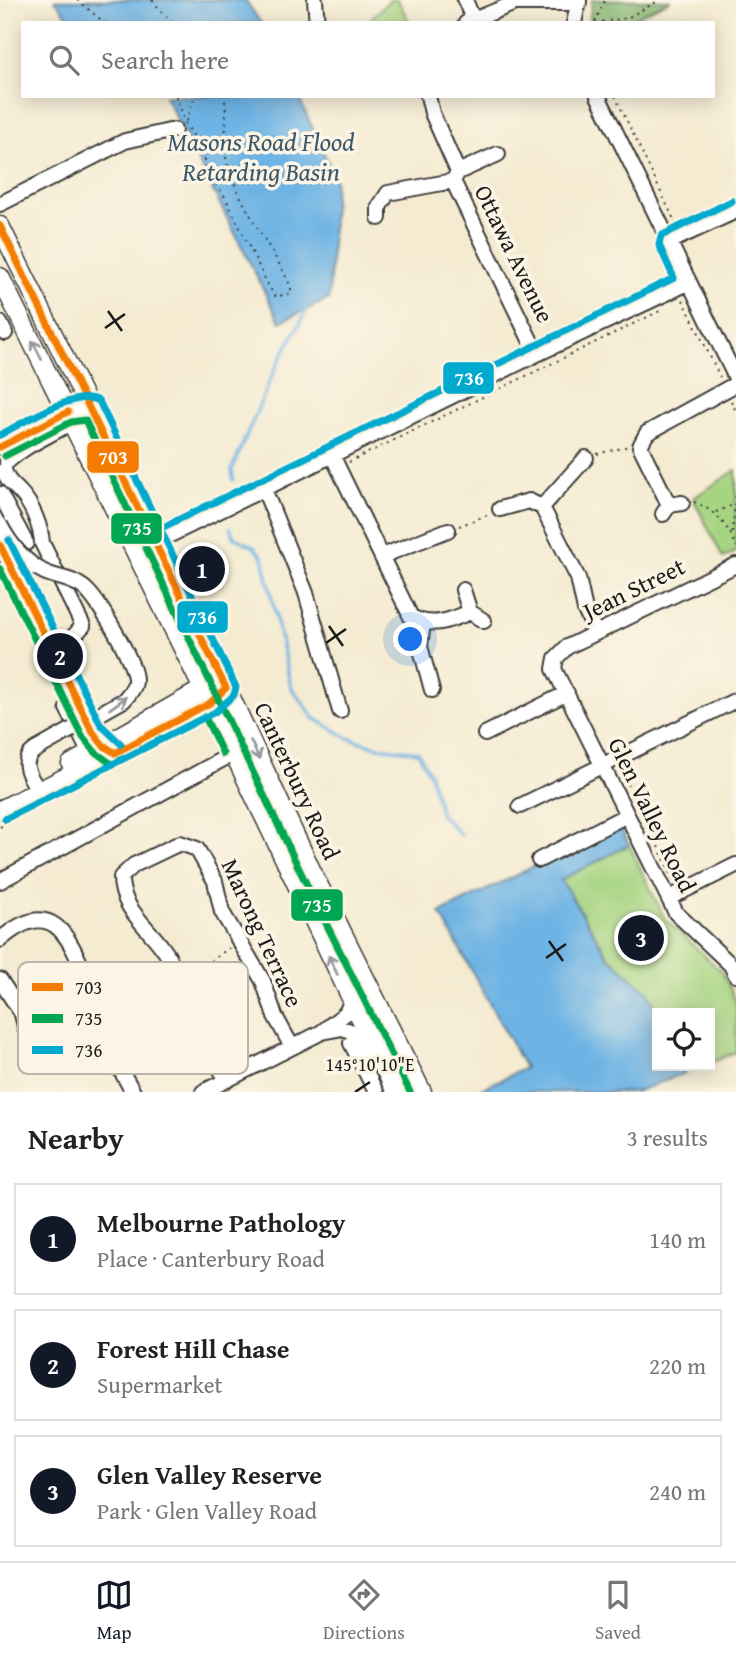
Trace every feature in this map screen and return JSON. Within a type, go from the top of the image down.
[{"type":"main road","name":"Canterbury Road","points":[[0,226],[8,259],[91,408],[312,872],[419,1086]]},
{"type":"main road","points":[[0,274],[8,259]]},
{"type":"main road","name":"Canterbury Road","points":[[0,274],[71,418],[128,550],[206,696],[394,1088]]},
{"type":"main road","points":[[0,810],[102,752],[226,688]]},
{"type":"street","points":[[315,0],[317,21]]},
{"type":"street","points":[[464,0],[470,21],[515,3],[579,2],[574,21]]},
{"type":"street","name":"Ottawa Avenue","points":[[428,98],[456,177],[537,354]]},
{"type":"street","points":[[599,98],[676,234],[688,282],[736,378]]},
{"type":"street","points":[[0,204],[125,141],[180,126]]},
{"type":"street","points":[[379,218],[379,207],[388,193],[456,177],[498,154]]},
{"type":"street","points":[[676,234],[730,206]]},
{"type":"street","points":[[156,542],[688,282]]},
{"type":"street","points":[[671,507],[640,446],[647,433],[656,426],[731,387]]},
{"type":"street","points":[[52,648],[71,639],[83,626],[26,501],[8,482],[2,460],[91,408]]},
{"type":"street","points":[[332,455],[411,617],[423,623],[447,622],[470,612]]},
{"type":"street","points":[[542,507],[586,458]]},
{"type":"street","points":[[264,489],[306,593],[325,667],[340,711]]},
{"type":"street","points":[[0,494],[26,543]]},
{"type":"street","points":[[500,509],[529,501],[542,507],[578,578],[585,610],[596,633]]},
{"type":"street","points":[[0,525],[21,555],[43,572],[78,583],[86,590],[109,621],[135,677],[130,693],[124,700],[28,755],[26,763],[38,789]]},
{"type":"street","points":[[382,556],[449,530]]},
{"type":"street","points":[[41,538],[2,550],[102,752]]},
{"type":"street","name":"Jean Street","points":[[556,658],[567,647],[736,565]]},
{"type":"street","points":[[463,590],[470,612],[484,621]]},
{"type":"street","points":[[423,623],[420,646],[432,690]]},
{"type":"street","name":"Glen Valley Road","points":[[556,658],[554,669],[676,913],[731,965],[736,975]]},
{"type":"street","points":[[485,734],[567,694]]},
{"type":"street","points":[[520,806],[736,700]]},
{"type":"street","points":[[67,708],[102,752]]},
{"type":"street","points":[[0,881],[234,753]]},
{"type":"street","points":[[539,860],[627,815]]},
{"type":"street","name":"Marong Terrace","points":[[172,962],[163,946],[124,902],[121,877],[134,865],[180,843],[197,849],[215,881],[222,912],[262,981],[275,1016],[292,1047]]},
{"type":"street","points":[[669,898],[736,865]]},
{"type":"street","points":[[0,940],[24,924],[40,919],[52,920],[62,929],[77,962]]},
{"type":"street","points":[[0,980],[18,1008]]},
{"type":"street","points":[[248,1069],[322,1032],[346,1013],[351,1002]]},
{"type":"street","points":[[322,1032],[342,1028],[353,1032],[394,1088],[419,1086]]},
{"type":"street","points":[[351,1043],[376,1092]]},
{"type":"street","points":[[123,1074],[133,1092]]},
{"type":"street","points":[[224,1074],[227,1080]]},
{"type":"street","points":[[203,1092],[239,1074]]},
{"type":"path","points":[[77,0],[103,21]]},
{"type":"path","points":[[152,0],[170,21]]},
{"type":"path","points":[[596,21],[605,0]]},
{"type":"path","points":[[608,21],[627,18],[660,0]]},
{"type":"path","points":[[176,98],[180,126],[204,152],[206,169],[225,197],[269,287],[276,298],[283,298],[291,293],[291,287],[242,200],[226,163],[228,130],[224,98]]},
{"type":"path","points":[[180,126],[194,98]]},
{"type":"path","points":[[616,98],[676,234],[730,206]]},
{"type":"path","points":[[682,300],[731,387]]},
{"type":"path","points":[[345,464],[670,306]]},
{"type":"path","points":[[586,458],[618,447],[640,446]]},
{"type":"path","points":[[732,534],[736,493]]},
{"type":"path","points":[[671,507],[695,502],[715,513],[732,534],[736,547]]},
{"type":"path","points":[[715,513],[735,504]]},
{"type":"path","points":[[449,530],[500,509]]},
{"type":"path","points":[[618,764],[675,881],[680,882]]},
{"type":"path","points":[[210,962],[239,941]]},
{"type":"green space","points":[[390,0],[398,0],[409,21],[368,21]]},
{"type":"green space","points":[[592,0],[671,0],[628,21],[589,21]]},
{"type":"green space","points":[[736,470],[736,552],[723,558],[693,498]]},
{"type":"green space","points":[[629,845],[665,919],[722,972],[736,1002],[736,1052],[715,1061],[715,1008],[656,1008],[648,992],[609,957],[560,879]]},
{"type":"water","points":[[55,0],[245,0],[260,21],[71,21]]},
{"type":"water","name":"Masons Road Flood Retarding Basin","points":[[166,98],[299,98],[335,178],[329,299],[280,322]]},
{"type":"water","points":[[619,824],[629,845],[561,880],[609,957],[648,992],[656,1008],[652,1008],[652,1071],[685,1073],[635,1092],[475,1092],[525,1068],[440,913]]},
{"type":"waterway","points":[[233,480],[232,469],[276,367],[306,312],[304,307]]},
{"type":"waterway","points":[[230,528],[234,537],[254,547],[263,557],[291,687],[314,718],[348,738],[378,747],[418,752],[430,774],[441,815],[461,835]]},
{"type":"transit line","name":"736","points":[[151,533],[674,278],[659,245],[661,236],[732,201]]},
{"type":"transit line","name":"703","points":[[0,226],[226,688]]},
{"type":"transit line","name":"736","points":[[0,435],[64,403],[89,398],[99,401],[236,687],[234,695],[215,712],[5,819]]},
{"type":"transit line","name":"703","points":[[0,447],[68,412]]},
{"type":"transit line","name":"735","points":[[5,456],[71,422],[85,420],[303,877],[410,1092]]},
{"type":"transit line","name":"736","points":[[9,540],[101,725],[121,744]]},
{"type":"transit line","name":"703","points":[[0,545],[92,731],[103,745],[115,753]]},
{"type":"transit line","name":"735","points":[[0,569],[83,737],[95,752],[109,762]]},
{"type":"transit line","name":"703","points":[[115,753],[210,703],[226,688]]},
{"type":"transit line","name":"735","points":[[5,819],[205,717],[223,754]]},
{"type":"place","name":"Melbourne Pathology","points":[[202,569]]},
{"type":"place","name":"Forest Hill Chase","points":[[60,656]]},
{"type":"place","name":"Glen Valley Reserve","points":[[641,938]]}]
